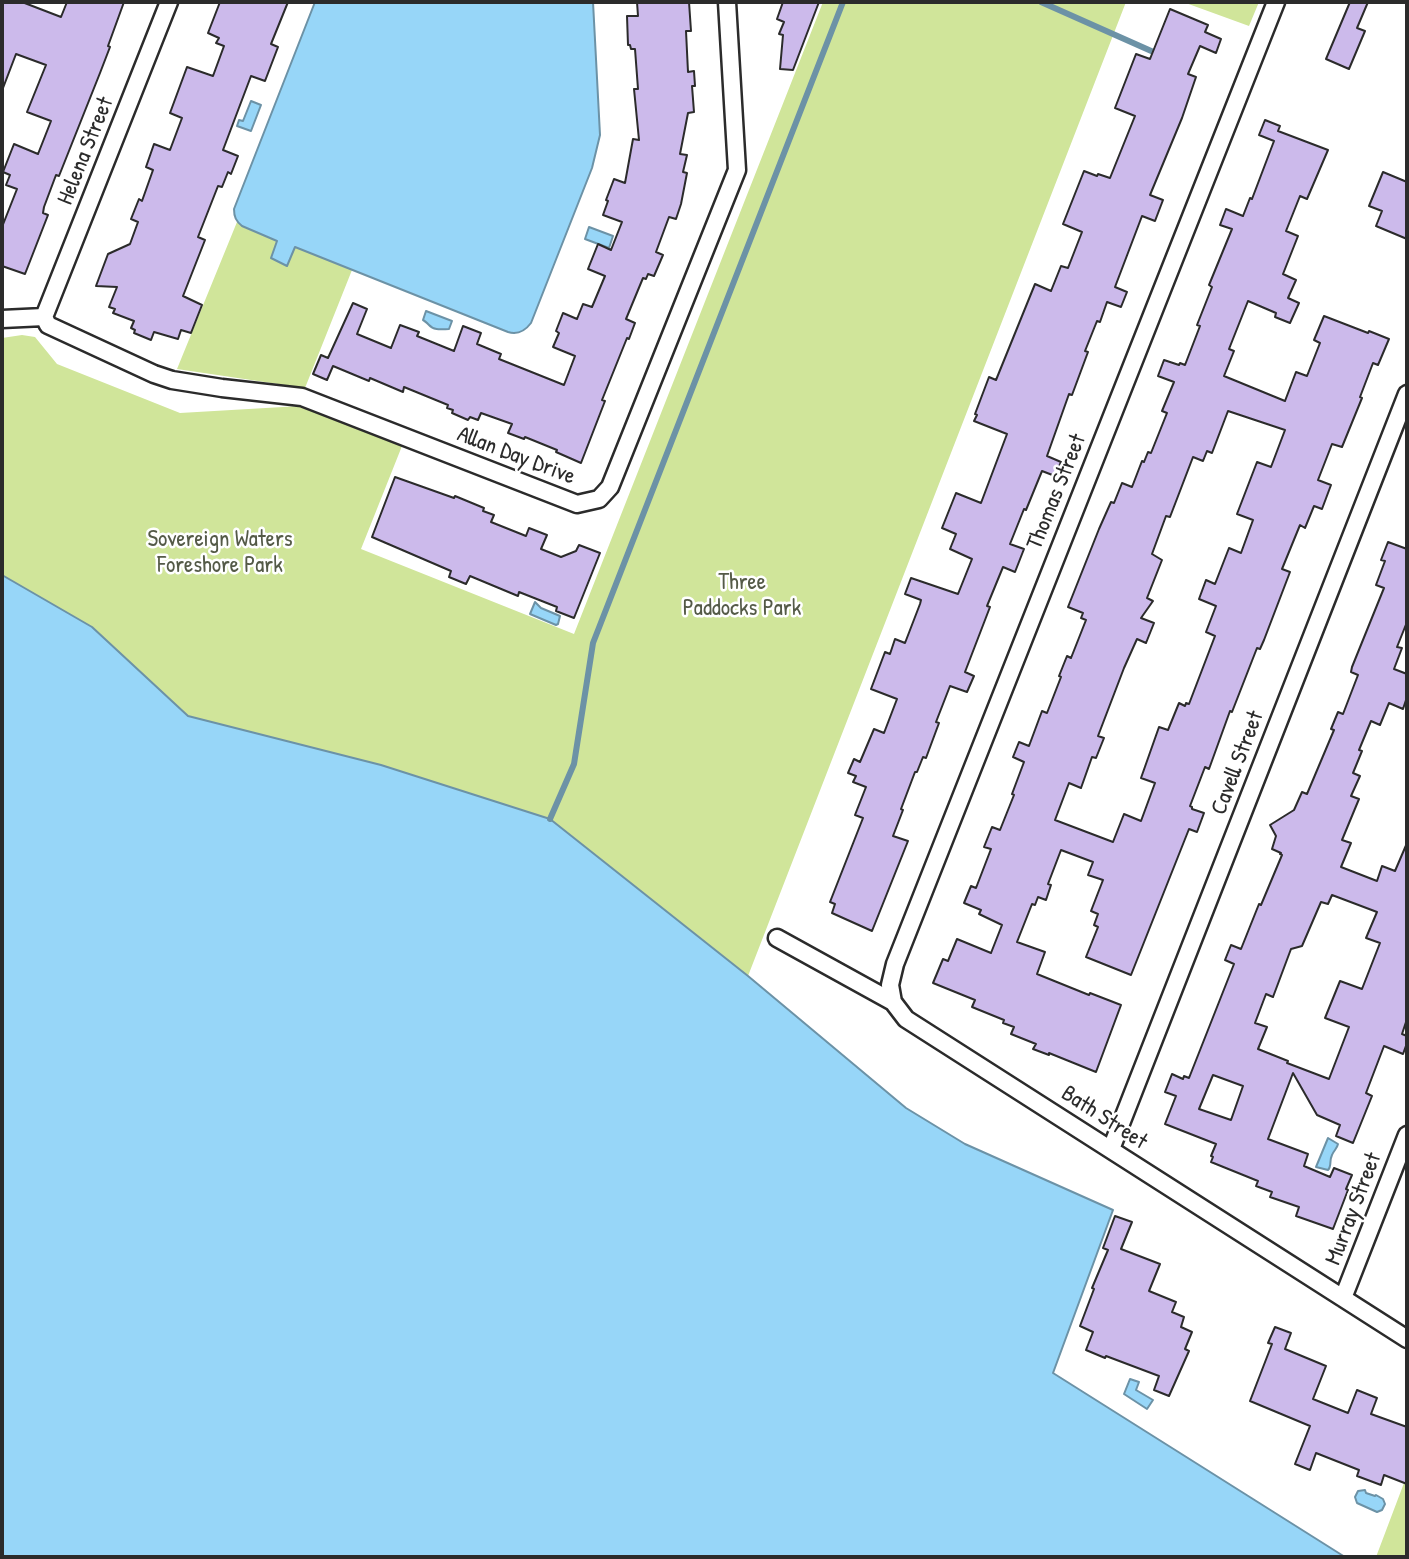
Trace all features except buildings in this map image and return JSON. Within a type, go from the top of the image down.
[{"type":"street","name":"Helena Street","points":[[44,317],[169,2]]},
{"type":"street","name":"Allan Day Drive","points":[[44,317],[48,325],[172,380],[302,397],[577,504],[599,499],[610,487],[737,170],[727,2]]},
{"type":"street","name":"Thomas Street","points":[[893,1002],[890,985],[895,964],[1276,2]]},
{"type":"street","points":[[2,319],[44,317]]},
{"type":"street","name":"Cavell Street","points":[[1111,1149],[1407,394]]},
{"type":"street","name":"Bath Street","points":[[777,938],[893,1002],[906,1019],[1407,1339]]},
{"type":"street","name":"Murray Street","points":[[1343,1298],[1407,1135]]},
{"type":"green space","points":[[823,2],[1126,2],[748,976],[906,1108],[965,1144],[1113,1210],[2,873],[2,338],[22,335],[35,337],[57,364],[180,413],[300,406],[402,446],[361,549],[574,634]]},
{"type":"green space","points":[[1183,2],[1259,2],[1249,26]]},
{"type":"green space","points":[[237,222],[277,241],[271,258],[286,266],[295,247],[352,270],[305,388],[177,369]]},
{"type":"green space","points":[[1407,1475],[1407,1557],[1376,1557]]},
{"type":"water","points":[[315,2],[593,2],[600,135],[592,168],[531,323],[524,330],[518,333],[508,332],[295,247],[287,266],[271,258],[277,241],[242,226],[237,221],[234,209]]},
{"type":"water","points":[[251,101],[261,105],[251,131],[237,126],[239,120],[243,121]]},
{"type":"water","points":[[589,227],[613,236],[609,248],[585,239]]},
{"type":"water","points":[[426,311],[452,321],[449,329],[431,327],[423,320]]},
{"type":"water","points":[[2,575],[92,627],[188,716],[381,765],[550,819],[748,976],[906,1108],[965,1144],[1113,1210],[1053,1373],[1345,1557],[2,1557]]},
{"type":"water","points":[[535,602],[541,608],[560,616],[558,624],[530,614]]},
{"type":"water","points":[[1328,1138],[1338,1144],[1328,1170],[1316,1167]]},
{"type":"water","points":[[1130,1379],[1139,1382],[1136,1390],[1153,1400],[1147,1409],[1124,1394]]},
{"type":"water","points":[[1365,1490],[1366,1493],[1383,1499],[1385,1504],[1382,1510],[1377,1512],[1357,1503],[1355,1497],[1358,1491]]},
{"type":"waterway","points":[[550,819],[574,764],[593,643],[843,2]]},
{"type":"waterway","points":[[1041,2],[1158,54]]},
{"type":"park label","name":"Sovereign Waters Foreshore Park","points":[[220,553]]},
{"type":"park label","name":"Three Paddocks Park","points":[[742,596]]}]
